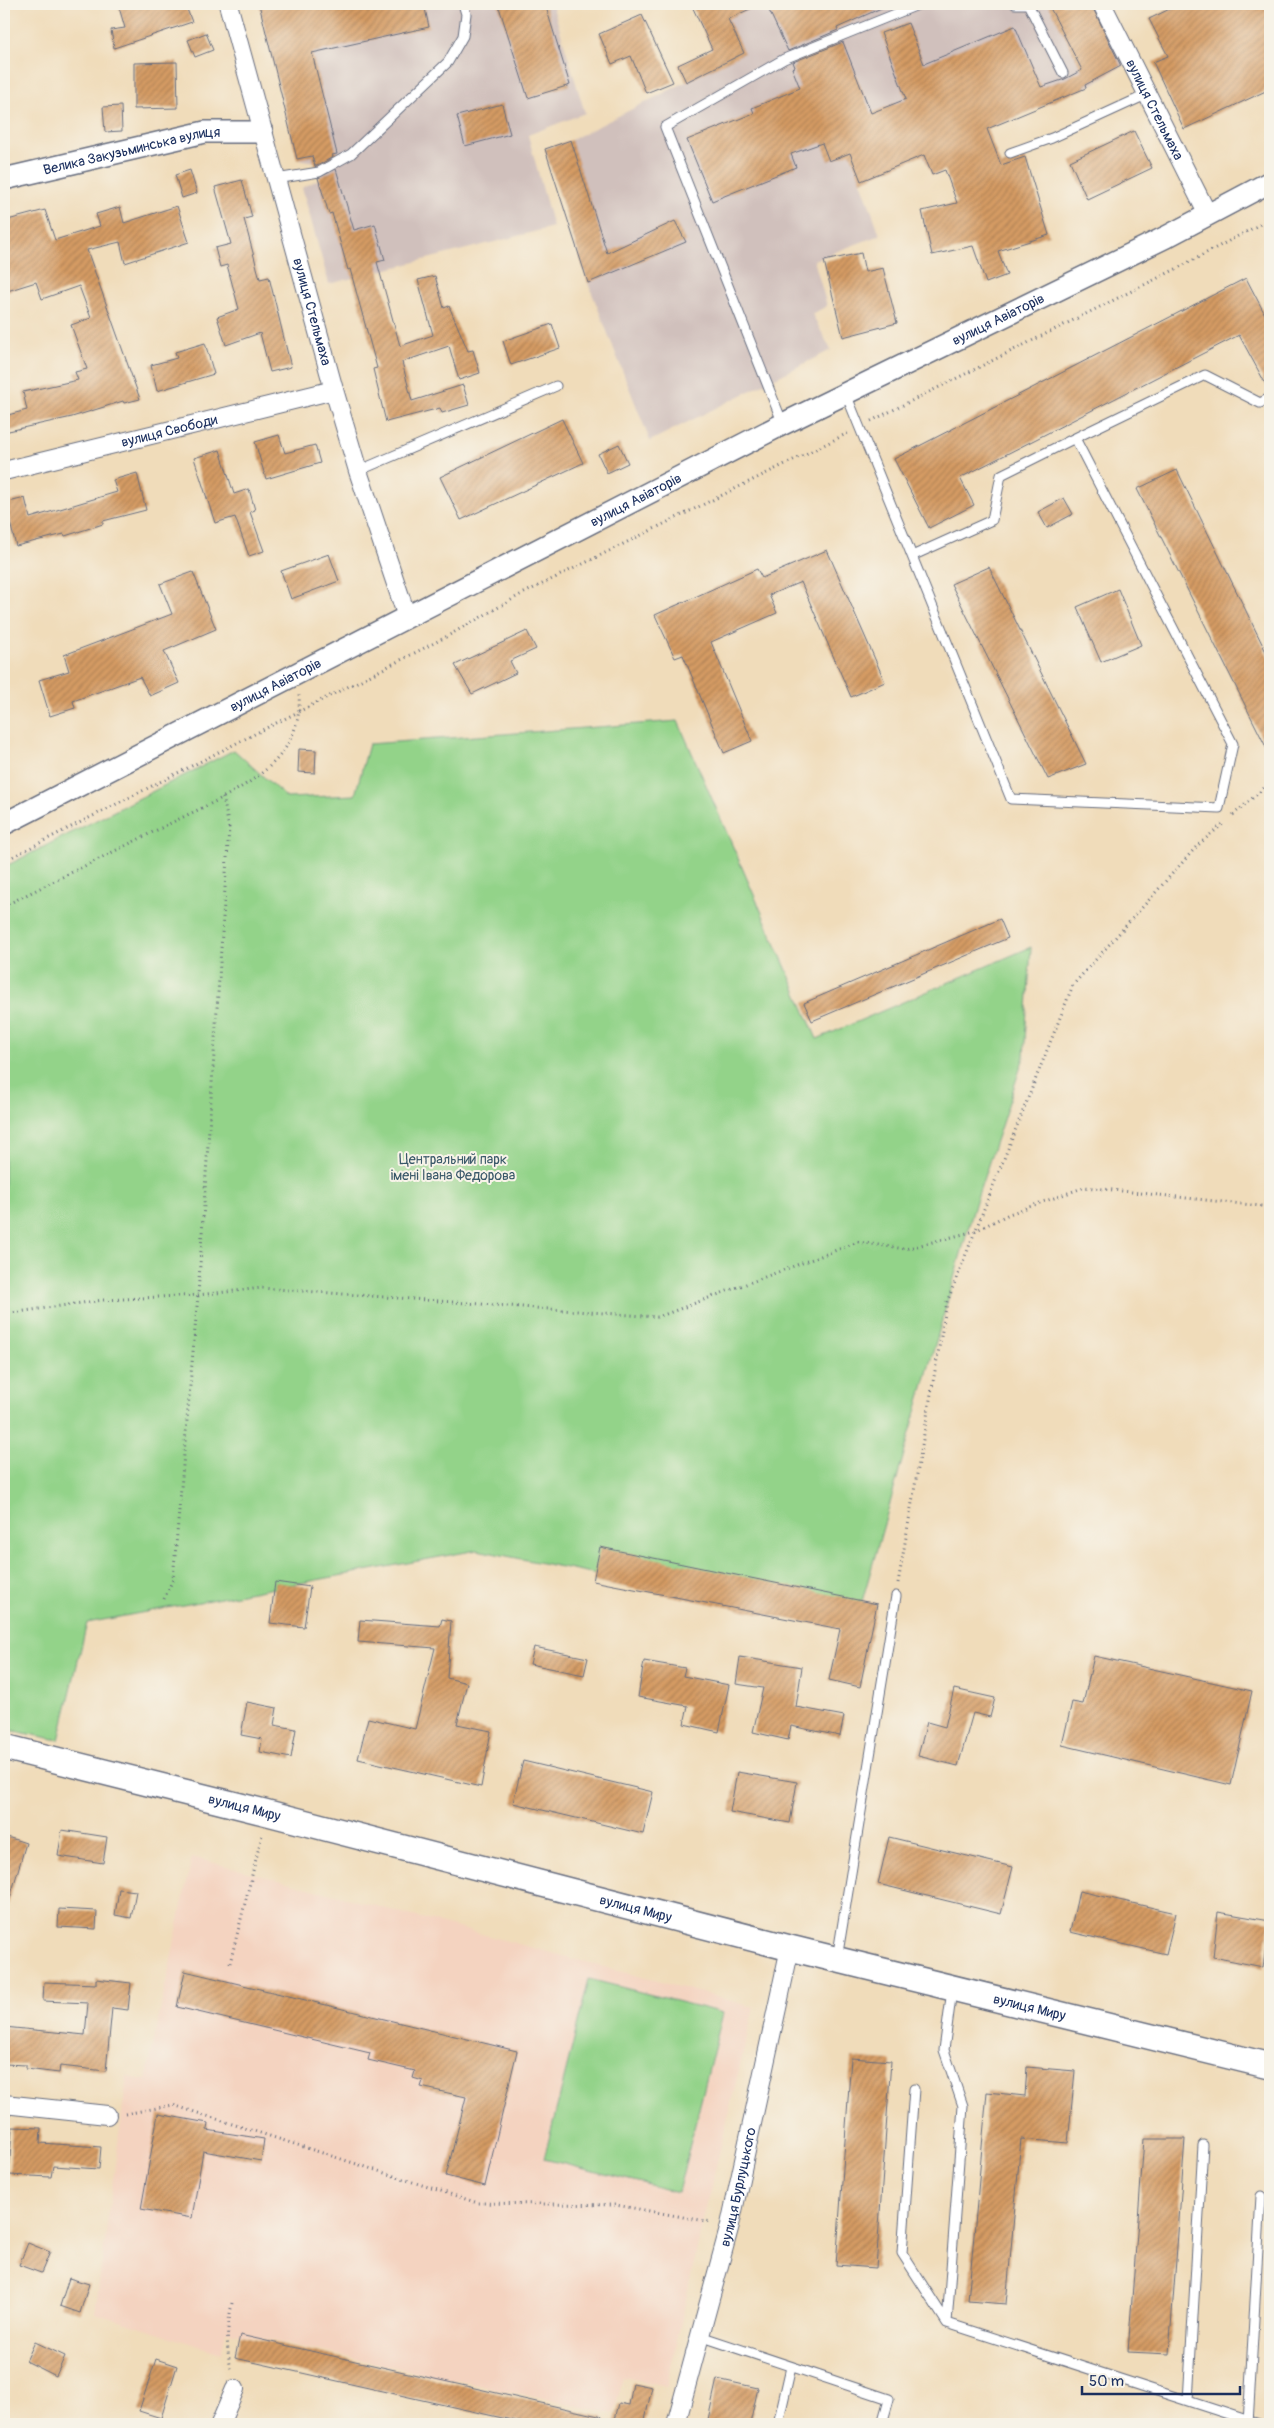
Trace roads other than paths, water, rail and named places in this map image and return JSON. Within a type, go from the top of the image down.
[{"type":"main road","name":"вулиця Миру","points":[[4,1747],[790,1948],[1270,2066]]},
{"type":"street","name":"вулиця Стельмаха","points":[[228,4],[334,390],[358,471],[407,617]]},
{"type":"street","name":"вулиця Стельмаха","points":[[1102,4],[1208,215]]},
{"type":"street","name":"Велика Закузьминська вулиця","points":[[4,179],[205,132],[262,132]]},
{"type":"street","name":"вулиця Авіаторів","points":[[4,824],[783,424],[1208,215],[1270,182]]},
{"type":"street","name":"вулиця Свободи","points":[[4,471],[334,390]]},
{"type":"street","name":"вулиця Бурлуцького","points":[[676,2424],[730,2225],[790,1948]]},
{"type":"street","points":[[4,2104],[107,2115]]},
{"type":"street","points":[[220,2424],[235,2390]]},
{"type":"lane","points":[[276,179],[319,172],[358,148],[448,62],[463,36],[466,14],[464,4]]},
{"type":"lane","points":[[783,424],[665,127],[784,60],[920,4]]},
{"type":"lane","points":[[1015,4],[1028,4],[1063,73]]},
{"type":"lane","points":[[1010,153],[1052,138],[1148,94]]},
{"type":"lane","points":[[912,556],[992,520],[1000,475],[1205,375],[1260,403],[1270,398]]},
{"type":"lane","points":[[358,471],[556,386]]},
{"type":"lane","points":[[846,394],[1011,799],[1219,808],[1233,744],[1075,438]]},
{"type":"lane","points":[[837,1959],[896,1596]]},
{"type":"lane","points":[[947,2323],[963,2106],[944,2050],[952,1988]]},
{"type":"lane","points":[[914,2089],[902,2253],[947,2323],[1188,2401],[1248,2423],[1258,2424]]},
{"type":"lane","points":[[1188,2401],[1203,2145]]},
{"type":"lane","points":[[1248,2423],[1261,2196]]},
{"type":"lane","points":[[700,2336],[888,2399],[882,2424]]},
{"type":"lane","points":[[778,2424],[791,2367]]},
{"type":"park label","name":"Центральний парк імені Івана Федорова","points":[[453,1168]]}]
